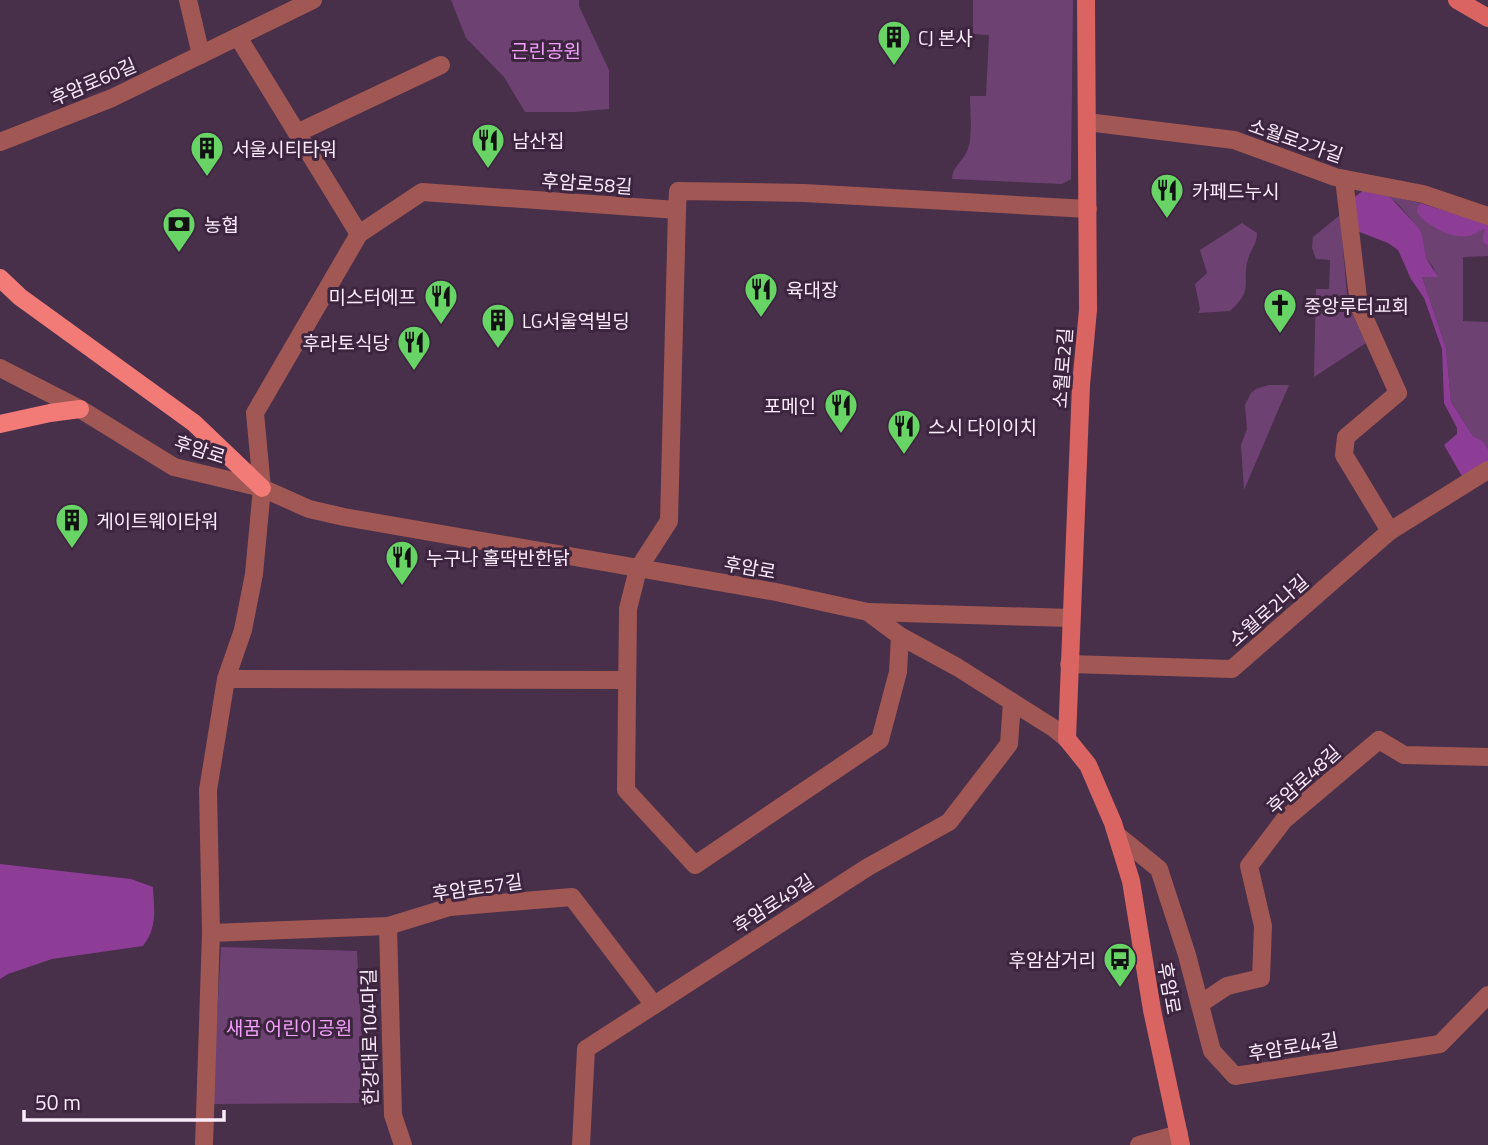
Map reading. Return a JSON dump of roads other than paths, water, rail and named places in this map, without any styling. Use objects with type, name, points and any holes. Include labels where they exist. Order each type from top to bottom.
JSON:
[{"type":"main road","name":"소월로2길","points":[[1067,739],[1081,384],[1088,310],[1086,0]]},
{"type":"main road","points":[[1457,0],[1488,18]]},
{"type":"main road","points":[[0,278],[20,296],[194,423],[262,488]]},
{"type":"main road","points":[[0,424],[50,413],[80,410]]},
{"type":"main road","name":"후암로","points":[[1067,739],[1088,765],[1113,823],[1131,881],[1152,1010],[1180,1139]]},
{"type":"street","points":[[188,0],[201,55]]},
{"type":"street","name":"후암로60길","points":[[0,142],[112,98],[313,0]]},
{"type":"street","points":[[238,37],[359,234]]},
{"type":"street","points":[[297,133],[441,65]]},
{"type":"street","name":"소월로2가길","points":[[1087,122],[1234,141],[1344,179],[1423,194],[1488,216]]},
{"type":"street","points":[[1344,179],[1359,306],[1398,393],[1346,437],[1344,455],[1390,531]]},
{"type":"street","points":[[900,636],[898,672],[880,740],[695,865],[626,790],[628,609],[638,569],[669,522],[678,191],[804,193],[1088,209]]},
{"type":"street","name":"후암로58길","points":[[262,488],[255,413],[359,234],[422,192],[677,210]]},
{"type":"street","name":"후암로","points":[[0,368],[80,410],[174,467],[262,488],[309,509],[776,592],[867,612],[900,636],[957,667],[1067,739]]},
{"type":"street","name":"소월로2나길","points":[[1069,664],[1232,669],[1390,531],[1488,470]]},
{"type":"street","points":[[204,1145],[211,933],[208,790],[226,679],[243,629],[254,574],[262,488]]},
{"type":"street","points":[[867,612],[1071,618]]},
{"type":"street","points":[[226,679],[627,680]]},
{"type":"street","name":"후암로49길","points":[[581,1145],[586,1049],[868,867],[949,822],[1009,744],[1012,702]]},
{"type":"street","name":"후암로48길","points":[[1200,1004],[1227,986],[1261,978],[1263,926],[1250,866],[1284,820],[1379,740],[1404,755],[1488,757]]},
{"type":"street","name":"후암로44길","points":[[1117,835],[1159,869],[1187,955],[1212,1051],[1235,1076],[1440,1044],[1488,995]]},
{"type":"street","name":"후암로57길","points":[[211,933],[388,926],[450,907],[572,897],[654,1005]]},
{"type":"street","name":"한강대로104마길","points":[[388,926],[393,1115],[404,1145]]},
{"type":"street","points":[[1139,1145],[1180,1139]]},
{"type":"place","name":"CJ 본사","points":[[894,67]]},
{"type":"place","name":"남산집","points":[[488,170]]},
{"type":"place","name":"서울시티타워","points":[[207,178]]},
{"type":"place","name":"카페드누시","points":[[1167,220]]},
{"type":"place","name":"농협","points":[[179,254]]},
{"type":"place","name":"육대장","points":[[761,319]]},
{"type":"place","name":"미스터에프","points":[[441,326]]},
{"type":"place","name":"중앙루터교회","points":[[1280,335]]},
{"type":"place","name":"LG서울역빌딩","points":[[498,350]]},
{"type":"place","name":"후라토식당","points":[[414,372]]},
{"type":"place","name":"포메인","points":[[841,435]]},
{"type":"place","name":"스시 다이이치","points":[[904,456]]},
{"type":"place","name":"게이트웨이타워","points":[[72,550]]},
{"type":"place","name":"누구나 홀딱반한닭","points":[[402,587]]},
{"type":"place","name":"후암삼거리","points":[[1120,989]]},
{"type":"park label","name":"근린공원","points":[[546,50]]},
{"type":"park label","name":"새꿈 어린이공원","points":[[289,1027]]}]
